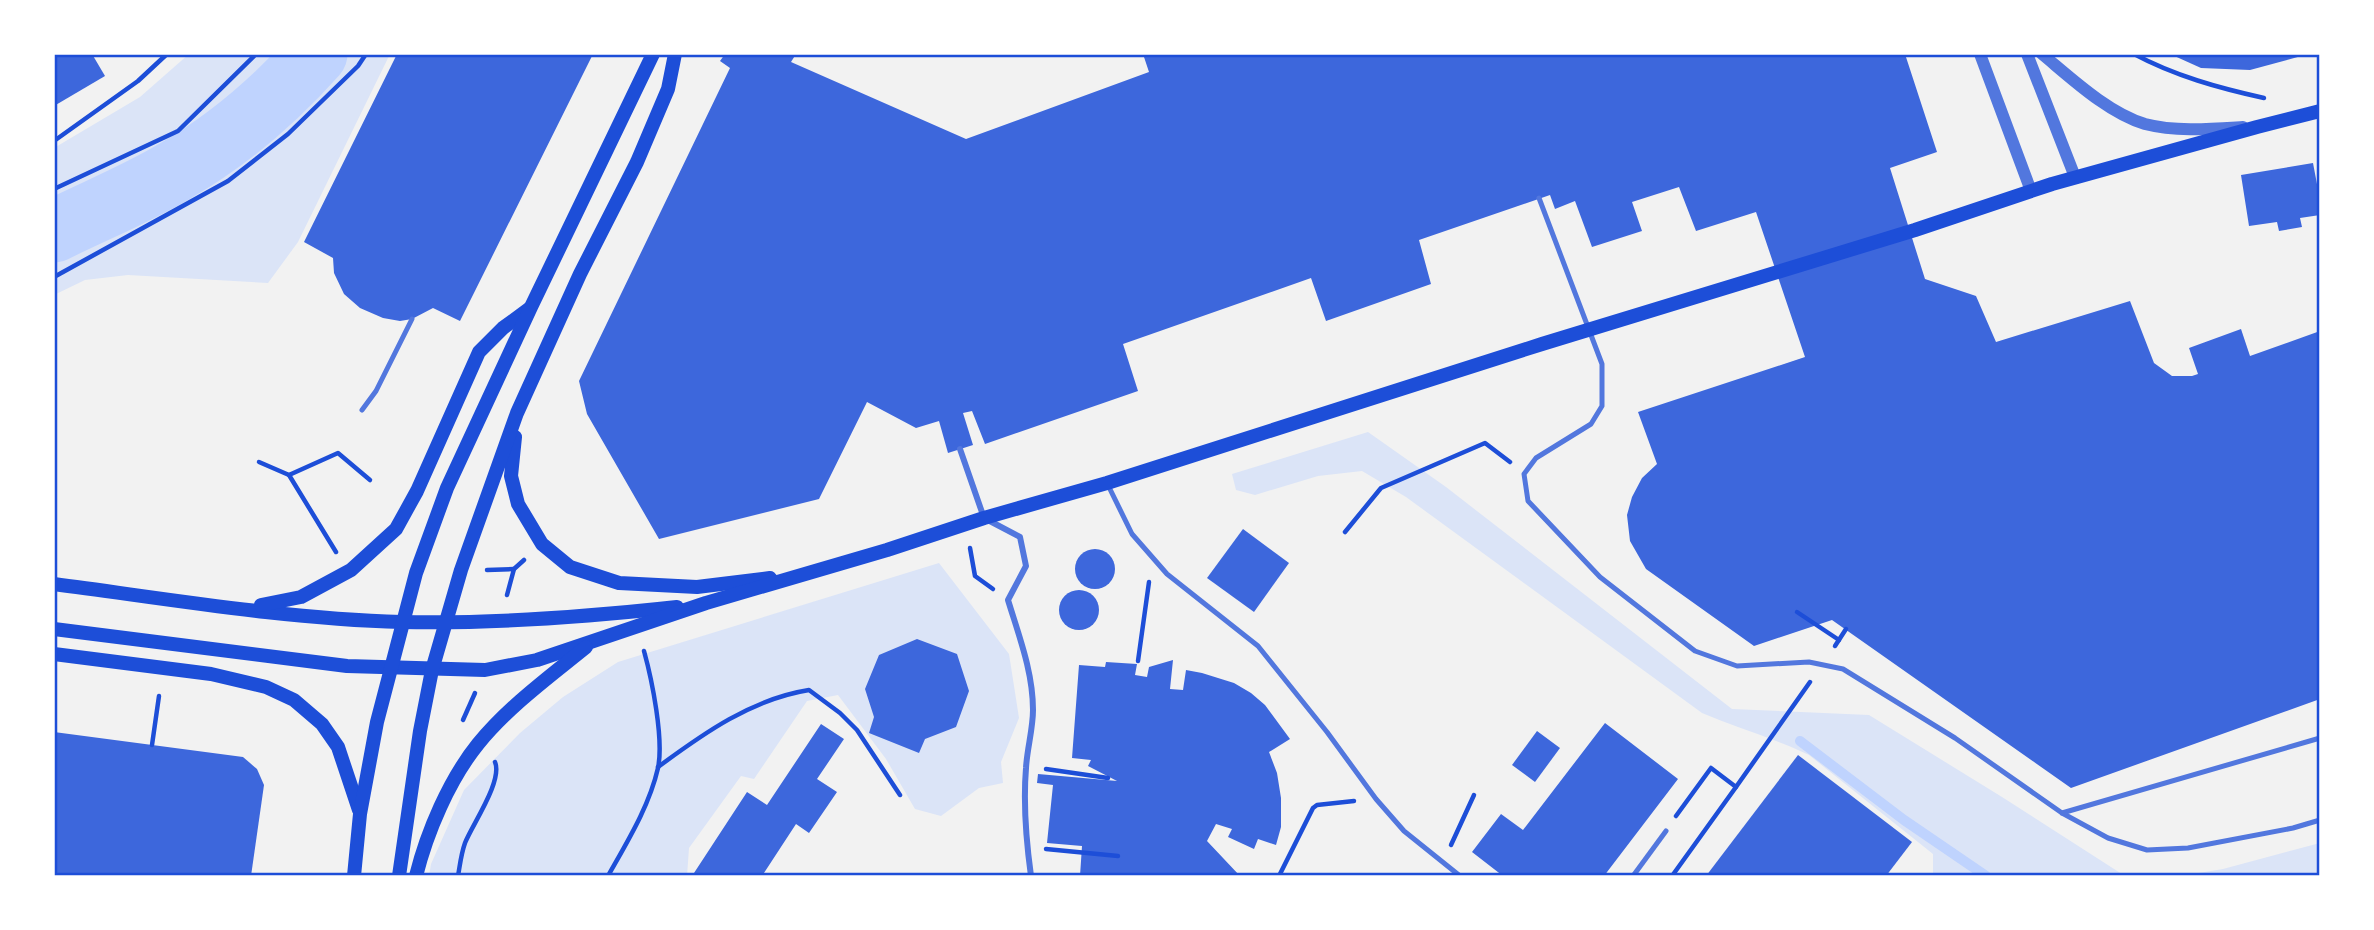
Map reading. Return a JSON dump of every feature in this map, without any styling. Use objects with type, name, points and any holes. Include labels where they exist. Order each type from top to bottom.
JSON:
[{"type":"main road","points":[[354,876],[360,814],[377,722],[416,573],[447,488],[653,54]]},
{"type":"main road","points":[[399,876],[419,731],[432,670],[461,570],[517,413],[580,274],[637,162],[668,89],[675,54]]},
{"type":"main road","points":[[54,629],[335,665],[485,670],[537,660],[706,603],[1107,483],[1542,344],[1915,230],[2052,184],[2320,111]]},
{"type":"main road","points":[[246,608],[301,597],[341,576],[396,529],[418,491],[479,352],[503,328],[531,307]]},
{"type":"main road","points":[[517,413],[511,476],[517,504],[542,544],[570,567],[619,583],[697,587],[813,572]]},
{"type":"main road","points":[[54,584],[246,608],[402,622],[499,622],[706,603]]},
{"type":"main road","points":[[416,876],[449,786],[478,744],[541,684],[593,641]]},
{"type":"main road","points":[[54,654],[211,674],[266,687],[294,700],[322,723],[338,747],[360,814]]},
{"type":"street","points":[[1980,54],[2031,191]]},
{"type":"street","points":[[2026,54],[2075,177]]},
{"type":"street","points":[[2042,54],[2099,101],[2144,124],[2193,130],[2257,127]]},
{"type":"street","points":[[960,449],[984,518],[1020,537],[1026,566],[1008,600],[1030,672],[1033,711],[1024,804],[1031,876]]},
{"type":"lane","points":[[1539,198],[1602,364],[1602,406],[1591,424],[1536,458],[1524,474],[1528,501],[1600,577],[1695,651],[1737,666],[1809,662],[1843,669],[1955,738],[2062,813],[2108,838],[2147,850],[2188,848],[2293,828],[2320,820]]},
{"type":"lane","points":[[362,410],[376,391],[412,318]]},
{"type":"lane","points":[[1107,483],[1132,534],[1167,574],[1258,646],[1327,732],[1376,799],[1404,831],[1460,876]]},
{"type":"lane","points":[[2062,813],[2320,738]]},
{"type":"lane","points":[[1633,876],[1666,831]]},
{"type":"path","points":[[54,141],[138,81],[167,54]]},
{"type":"path","points":[[54,190],[178,131],[256,54]]},
{"type":"path","points":[[54,276],[228,181],[288,134],[358,66],[366,54]]},
{"type":"path","points":[[2134,54],[2160,68],[2218,88],[2269,99]]},
{"type":"path","points":[[1345,532],[1381,488],[1486,443],[1524,474]]},
{"type":"path","points":[[289,475],[338,453],[370,480]]},
{"type":"path","points":[[259,462],[289,475],[341,558]]},
{"type":"path","points":[[984,518],[970,549],[975,576],[1008,600]]},
{"type":"path","points":[[1138,661],[1152,557]]},
{"type":"path","points":[[481,570],[514,569],[506,598]]},
{"type":"path","points":[[1797,612],[1839,640]]},
{"type":"path","points":[[608,876],[642,814],[658,767],[658,727],[649,667],[638,626]]},
{"type":"path","points":[[1831,651],[1846,629]]},
{"type":"path","points":[[1672,876],[1816,673]]},
{"type":"path","points":[[460,727],[478,684]]},
{"type":"path","points":[[658,767],[734,716],[769,700],[809,690],[840,713],[857,730],[900,794]]},
{"type":"path","points":[[152,745],[159,696]]},
{"type":"path","points":[[458,876],[464,845],[493,785],[498,768],[494,758],[478,744]]},
{"type":"path","points":[[1026,766],[1108,778]]},
{"type":"path","points":[[1666,831],[1711,768],[1736,786]]},
{"type":"path","points":[[1443,863],[1474,796]]},
{"type":"path","points":[[1279,876],[1313,808],[1317,805],[1376,799]]},
{"type":"path","points":[[1027,847],[1118,856]]},
{"type":"shaded area","points":[[189,54],[390,54],[298,242],[268,283],[128,275],[85,280],[54,295],[54,148],[140,97]]},
{"type":"shaded area","points":[[1368,432],[1446,487],[1732,709],[1869,715],[2125,876],[1933,876],[1933,854],[1809,755],[1702,713],[1406,497],[1362,471],[1318,476],[1255,495],[1236,490],[1232,474]]},
{"type":"shaded area","points":[[939,563],[1009,654],[1019,718],[1001,762],[1003,783],[979,788],[941,816],[915,809],[886,759],[838,695],[807,701],[754,779],[741,776],[689,848],[687,876],[429,876],[431,864],[464,790],[520,733],[563,697],[618,662]]},
{"type":"shaded area","points":[[2320,843],[2320,876],[2180,876],[2223,869]]},
{"type":"building","points":[[54,54],[92,54],[105,76],[54,106]]},
{"type":"building","points":[[397,54],[593,54],[460,321],[433,308],[412,319],[400,321],[383,318],[360,308],[344,294],[334,273],[333,258],[304,242]]},
{"type":"building","points":[[725,54],[796,54],[791,62],[966,139],[1149,72],[1143,54],[1905,54],[1937,152],[1890,168],[1925,279],[1976,296],[1996,342],[2130,301],[2154,363],[2172,376],[2192,376],[2198,374],[2189,348],[2241,329],[2250,356],[2320,331],[2320,699],[2071,788],[1832,620],[1754,646],[1646,569],[1630,541],[1627,515],[1632,497],[1642,478],[1657,464],[1638,412],[1805,357],[1756,212],[1696,231],[1679,187],[1632,202],[1642,231],[1592,247],[1575,201],[1555,209],[1550,195],[1419,240],[1431,284],[1326,321],[1311,278],[1123,344],[1138,391],[985,444],[972,411],[963,413],[973,445],[948,453],[939,421],[916,428],[867,402],[819,499],[659,539],[587,414],[579,381],[730,68],[720,61]]},
{"type":"building","points":[[2170,54],[2305,55],[2250,70],[2201,68]]},
{"type":"building","points":[[2313,163],[2320,215],[2300,218],[2302,227],[2279,231],[2277,222],[2249,226],[2241,175]]},
{"type":"building","points":[[1243,529],[1289,563],[1254,612],[1207,578]]},
{"type":"building","points":[[1095,549],[1109,555],[1115,569],[1109,583],[1095,589],[1081,583],[1075,569],[1081,555]]},
{"type":"building","points":[[1079,590],[1093,596],[1099,610],[1093,624],[1079,630],[1065,624],[1059,610],[1065,596]]},
{"type":"building","points":[[917,639],[957,654],[969,691],[956,727],[925,739],[919,753],[869,733],[874,717],[865,689],[879,655]]},
{"type":"building","points":[[1173,660],[1170,689],[1183,690],[1186,670],[1234,683],[1265,705],[1290,739],[1269,752],[1277,773],[1281,798],[1281,827],[1276,845],[1258,839],[1254,849],[1228,837],[1232,829],[1216,824],[1207,841],[1240,876],[1080,876],[1082,846],[1047,843],[1053,785],[1037,783],[1038,774],[1117,781],[1088,766],[1091,760],[1072,758],[1079,665],[1105,667],[1106,662],[1137,664],[1135,675],[1147,677],[1149,667]]},
{"type":"building","points":[[1605,723],[1678,779],[1604,876],[1503,876],[1472,852],[1501,814],[1523,830]]},
{"type":"building","points":[[821,724],[844,739],[817,779],[837,792],[809,833],[796,824],[762,876],[699,876],[694,873],[747,792],[767,805]]},
{"type":"building","points":[[1537,731],[1560,748],[1535,782],[1512,765]]},
{"type":"building","points":[[54,732],[243,757],[257,769],[264,785],[251,876],[54,876]]},
{"type":"building","points":[[1798,755],[1912,842],[1886,876],[1706,876]]},
{"type":"waterway","points":[[54,231],[146,187],[195,159],[268,103],[316,54]]},
{"type":"waterway","points":[[1800,741],[1904,820],[1986,876]]}]
